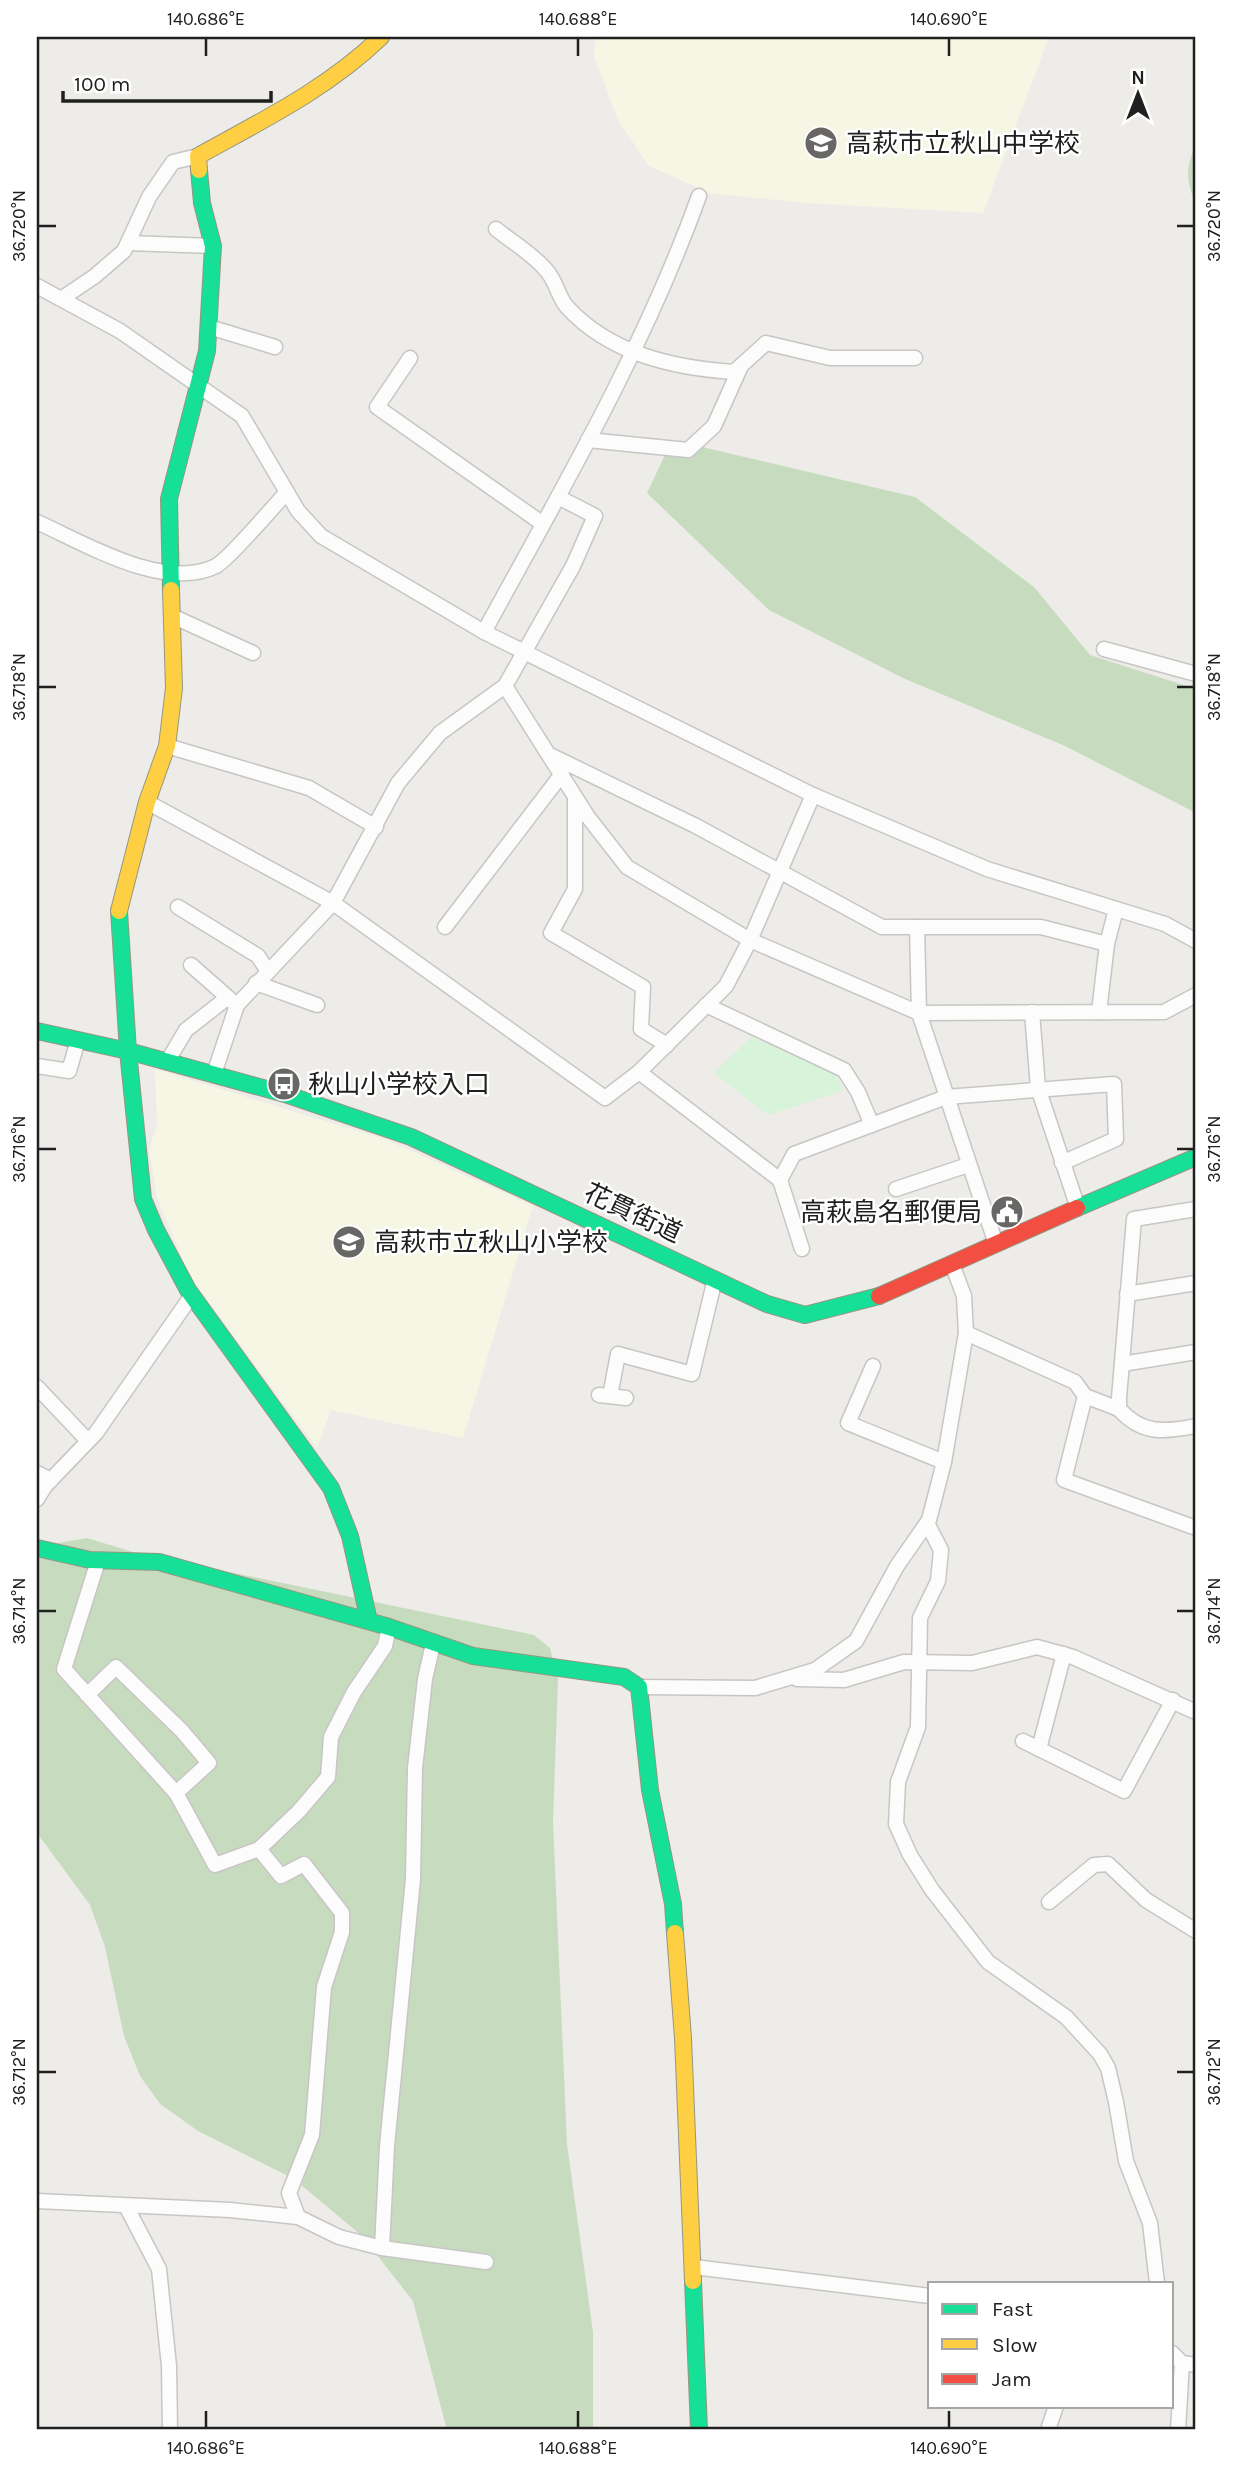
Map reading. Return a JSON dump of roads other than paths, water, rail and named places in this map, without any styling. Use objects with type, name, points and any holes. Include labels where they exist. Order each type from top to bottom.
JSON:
[{"type":"main road","points":[[369,1621],[352,1546],[331,1488],[192,1295],[143,1199],[128,1051],[119,909],[147,802],[167,746],[174,688],[169,499],[199,388],[208,327],[213,246],[202,203],[198,156],[321,88],[350,67],[381,37]]},
{"type":"main road","name":"花貫街道","points":[[37,1031],[128,1051],[285,1094],[411,1138],[786,1311],[805,1315],[863,1302],[1196,1157]]},
{"type":"main road","points":[[37,1548],[98,1561],[159,1562],[369,1621],[433,1644],[487,1659],[624,1677],[639,1687],[650,1790],[673,1904],[694,2267],[699,2430]]},
{"type":"street","points":[[61,299],[95,276],[124,251],[149,197],[173,162],[198,156]]},
{"type":"street","points":[[484,632],[633,353],[672,270],[699,196]]},
{"type":"street","points":[[496,229],[547,270],[565,306],[591,330],[633,353],[692,369],[734,372],[766,343],[830,358],[915,358]]},
{"type":"street","points":[[128,243],[213,246]]},
{"type":"street","points":[[37,286],[120,331],[242,416],[298,511],[321,536],[484,632],[813,795],[987,869],[1165,924],[1196,941]]},
{"type":"street","points":[[208,327],[275,347]]},
{"type":"street","points":[[410,358],[377,407],[543,524]]},
{"type":"street","points":[[588,440],[688,450],[714,426],[742,365]]},
{"type":"street","points":[[37,522],[127,563],[172,573],[198,572],[218,565],[287,492]]},
{"type":"street","points":[[167,1062],[186,1030],[232,1002],[256,983],[333,903],[398,783],[440,733],[505,686],[573,566],[595,516],[558,497]]},
{"type":"street","points":[[172,616],[253,653]]},
{"type":"street","points":[[1104,649],[1196,674]]},
{"type":"street","points":[[505,686],[575,795],[627,867],[750,940],[919,1013],[1164,1012],[1196,995]]},
{"type":"street","points":[[167,746],[309,788],[376,827]]},
{"type":"street","points":[[551,756],[696,826],[882,927],[1041,927],[1107,944]]},
{"type":"street","points":[[444,927],[562,774]]},
{"type":"street","points":[[575,795],[575,889],[551,933],[643,988],[641,1030],[667,1045]]},
{"type":"street","points":[[147,802],[333,903],[605,1098],[639,1072],[726,986],[750,940],[813,795]]},
{"type":"street","points":[[178,907],[258,956],[267,970]]},
{"type":"street","points":[[1099,1012],[1107,944],[1116,909]]},
{"type":"street","points":[[917,927],[919,1013],[996,1244]]},
{"type":"street","points":[[191,965],[232,1002]]},
{"type":"street","points":[[256,983],[317,1005]]},
{"type":"street","points":[[214,1074],[232,1002]]},
{"type":"street","points":[[706,1005],[844,1070],[858,1092],[872,1125]]},
{"type":"street","points":[[1032,1012],[1038,1088],[1078,1208]]},
{"type":"street","points":[[37,1066],[69,1072],[78,1040]]},
{"type":"street","points":[[639,1072],[780,1180],[802,1249]]},
{"type":"street","points":[[780,1180],[794,1154],[946,1097],[1114,1084],[1116,1139],[1062,1163]]},
{"type":"street","points":[[896,1189],[968,1165]]},
{"type":"street","points":[[1119,1409],[1134,1219],[1196,1209]]},
{"type":"street","points":[[639,1687],[729,1690],[755,1688],[792,1678],[830,1662],[856,1641],[897,1566],[927,1523],[944,1462],[966,1333],[964,1296],[952,1264]]},
{"type":"street","points":[[626,1398],[604,1396],[618,1354],[692,1374],[715,1279]]},
{"type":"street","points":[[1128,1294],[1196,1283]]},
{"type":"street","points":[[37,1499],[88,1441],[192,1295]]},
{"type":"street","points":[[966,1333],[1075,1382],[1085,1396],[1119,1409],[1150,1431],[1165,1432],[1196,1426]]},
{"type":"street","points":[[1122,1364],[1196,1352]]},
{"type":"street","points":[[873,1366],[848,1423],[944,1462]]},
{"type":"street","points":[[37,1387],[88,1441]]},
{"type":"street","points":[[1085,1396],[1064,1480],[1196,1528]]},
{"type":"street","points":[[37,1473],[51,1480]]},
{"type":"street","points":[[927,1523],[941,1550],[938,1581],[919,1618],[918,1727],[898,1782],[896,1824],[910,1855],[932,1890],[988,1962],[1066,2017],[1100,2054],[1116,2102],[1126,2161],[1150,2223],[1157,2282]]},
{"type":"street","points":[[98,1561],[64,1669],[176,1793],[215,1865],[259,1849],[299,1811],[328,1777],[331,1737],[354,1692],[385,1646],[388,1627]]},
{"type":"street","points":[[382,2248],[386,2218],[387,2146],[398,2054],[412,1879],[415,1768],[425,1679],[433,1644]]},
{"type":"street","points":[[792,1678],[834,1681],[918,1661],[972,1663],[1037,1647],[1064,1654],[1192,1710],[1196,1694]]},
{"type":"street","points":[[1039,1749],[1064,1654]]},
{"type":"street","points":[[87,1695],[116,1667],[182,1731],[209,1763],[176,1793]]},
{"type":"street","points":[[1023,1741],[1124,1791],[1173,1700]]},
{"type":"street","points":[[259,1849],[281,1876],[304,1864],[342,1913],[342,1931],[324,1987],[312,2135],[289,2193],[298,2217]]},
{"type":"street","points":[[1049,1902],[1094,1865],[1108,1864],[1146,1900],[1196,1931]]},
{"type":"street","points":[[37,2201],[230,2210],[298,2217],[339,2237],[382,2248],[486,2262]]},
{"type":"street","points":[[126,2206],[159,2269],[169,2366],[170,2430]]},
{"type":"street","points":[[694,2267],[928,2296]]},
{"type":"street","points":[[1178,2430],[1183,2360]]},
{"type":"street","points":[[1048,2430],[1055,2408]]},
{"type":"place","name":"高萩市立秋山中学校","points":[[821,143]]},
{"type":"place","name":"秋山小学校入口","points":[[284,1084]]},
{"type":"place","name":"高萩島名郵便局","points":[[1007,1212]]},
{"type":"place","name":"高萩市立秋山小学校","points":[[349,1242]]}]
